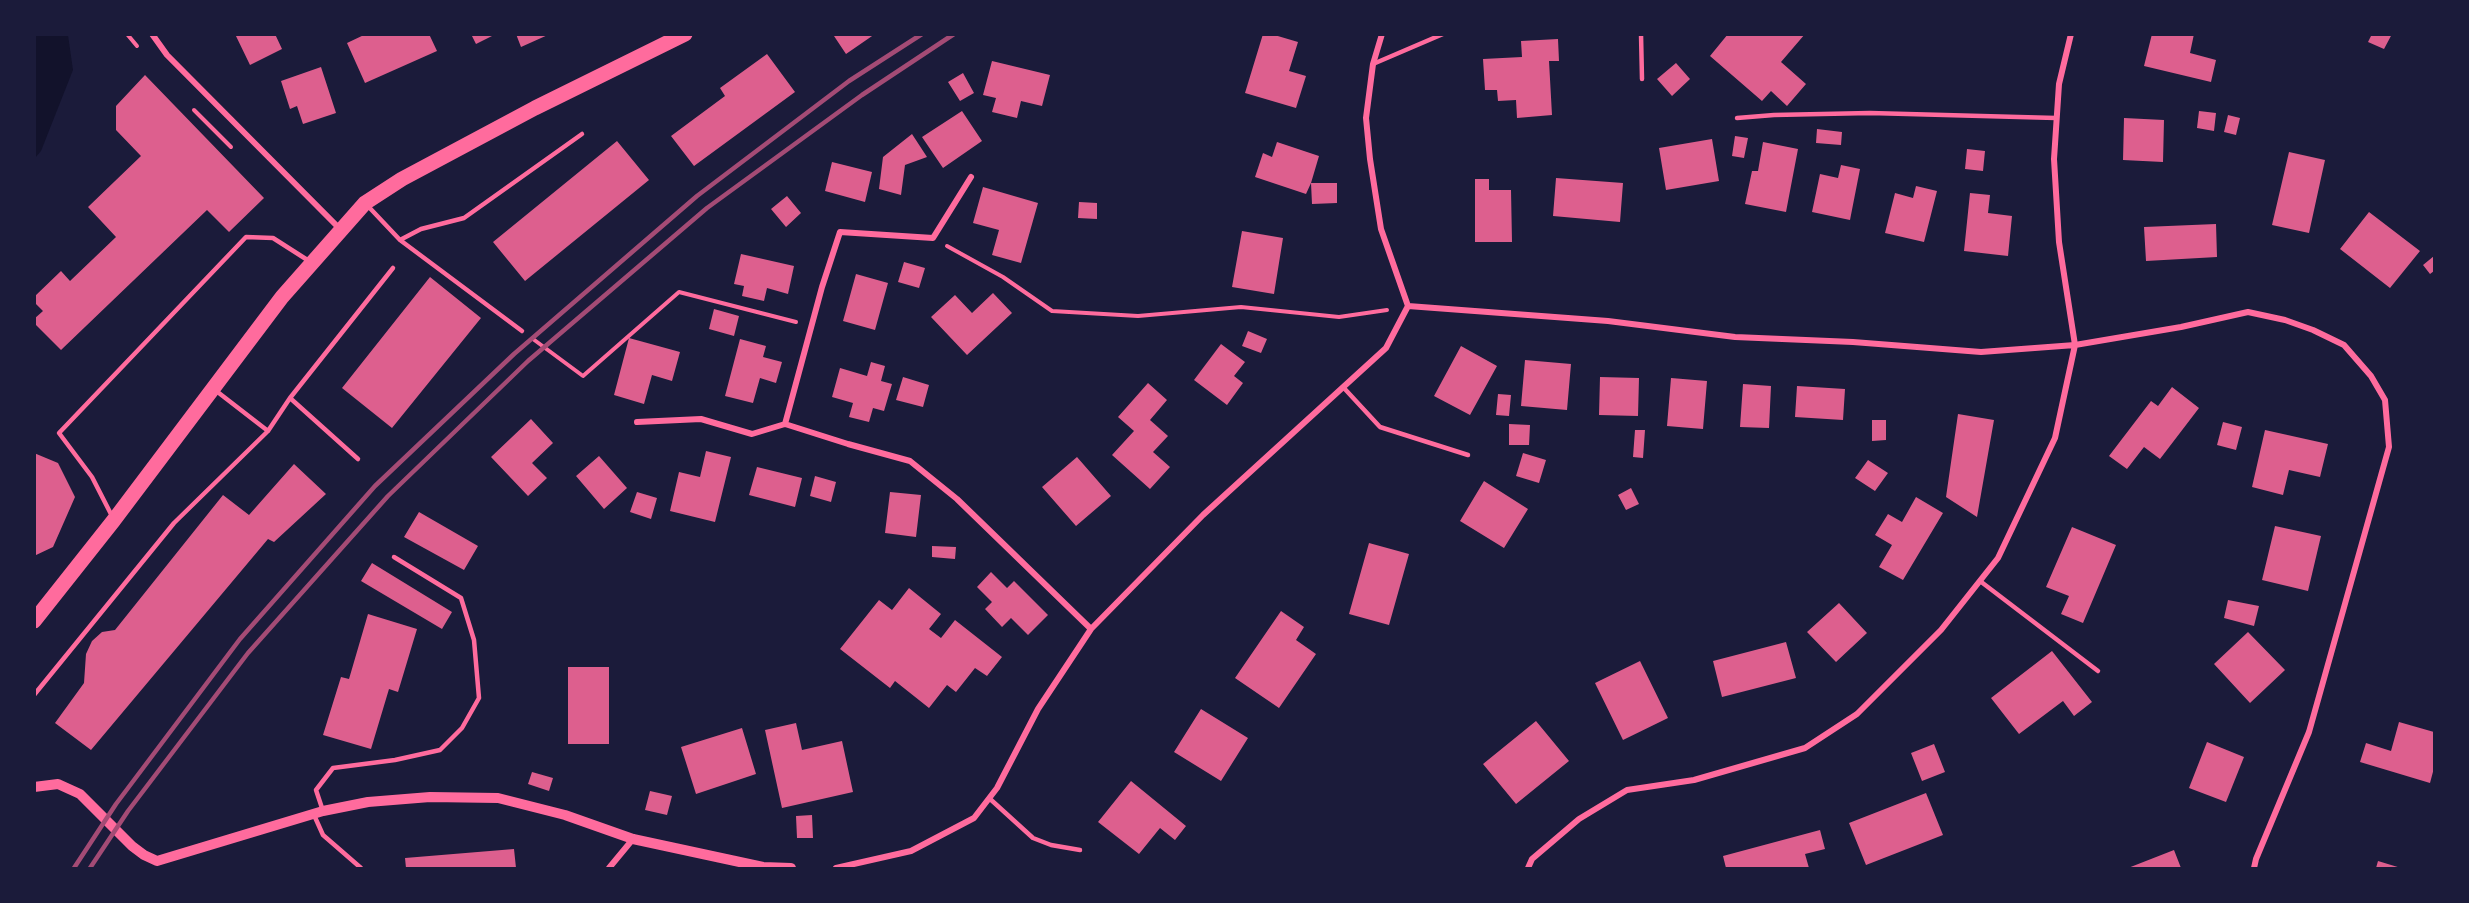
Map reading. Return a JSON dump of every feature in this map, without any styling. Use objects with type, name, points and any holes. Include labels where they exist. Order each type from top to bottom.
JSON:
[{"type":"main road","points":[[34,621],[114,520],[282,297],[365,202],[402,179],[535,108],[686,34]]},
{"type":"street","points":[[152,34],[167,55],[340,229]]},
{"type":"street","points":[[836,868],[911,851],[974,818],[997,788],[1038,709],[1090,629],[1203,515],[1386,348],[1408,306],[1381,229],[1366,118],[1373,64],[1382,34]]},
{"type":"street","points":[[1528,868],[1532,859],[1579,819],[1627,790],[1694,780],[1805,748],[1857,714],[1941,630],[1998,558],[2055,438],[2075,345],[2059,242],[2054,159],[2059,84],[2071,34]]},
{"type":"street","points":[[785,424],[840,232],[933,238],[971,177]]},
{"type":"street","points":[[1408,306],[1608,321],[1735,337],[1853,342],[1981,352],[2075,345],[2181,327],[2248,312],[2303,326],[2344,345],[2371,376],[2385,400],[2389,447],[2309,732],[2254,868]]},
{"type":"street","points":[[637,422],[701,419],[752,434],[785,424],[910,461],[957,499],[1090,629]]},
{"type":"street","points":[[34,786],[58,784],[80,794],[132,846],[156,865],[318,813],[368,802],[430,797],[498,798],[565,815],[633,839],[763,868],[791,868]]},
{"type":"street","points":[[609,868],[633,839]]},
{"type":"lane","points":[[1373,64],[1443,34]]},
{"type":"lane","points":[[1641,34],[1642,79]]},
{"type":"lane","points":[[1737,118],[1870,113],[2056,118]]},
{"type":"lane","points":[[400,240],[422,229],[464,218],[582,134]]},
{"type":"lane","points":[[365,202],[400,240],[522,331]]},
{"type":"lane","points":[[114,520],[92,477],[59,433],[246,237],[273,238],[311,263]]},
{"type":"lane","points":[[34,695],[174,523],[268,431],[290,398],[393,268]]},
{"type":"lane","points":[[1343,387],[1380,427],[1468,455]]},
{"type":"lane","points":[[213,389],[268,431]]},
{"type":"lane","points":[[290,398],[358,459]]},
{"type":"lane","points":[[361,868],[323,836],[316,790],[333,768],[395,760],[440,750],[462,728],[478,698],[474,640],[461,598],[394,557]]},
{"type":"lane","points":[[1980,581],[2098,671]]},
{"type":"lane","points":[[989,798],[1033,838],[1051,845],[1080,850]]},
{"type":"path","points":[[933,238],[1003,277],[1052,311],[1138,316],[1241,307],[1339,317],[1408,306]]},
{"type":"path","points":[[522,331],[583,376],[679,292],[812,326]]},
{"type":"shaded area","points":[[35,34],[68,35],[73,70],[41,151],[35,158]]},
{"type":"building","points":[[235,34],[275,34],[282,49],[250,65]]},
{"type":"building","points":[[366,34],[429,34],[437,51],[365,83],[347,43]]},
{"type":"building","points":[[471,34],[496,34],[476,44]]},
{"type":"building","points":[[516,34],[550,34],[521,47]]},
{"type":"building","points":[[836,34],[875,34],[846,54],[834,36]]},
{"type":"building","points":[[1263,34],[1298,42],[1289,71],[1306,76],[1296,108],[1245,93]]},
{"type":"building","points":[[1728,34],[1805,34],[1781,62],[1806,84],[1787,106],[1771,91],[1762,101],[1710,56]]},
{"type":"building","points":[[2152,34],[2194,34],[2190,53],[2216,60],[2211,82],[2144,66]]},
{"type":"building","points":[[2372,34],[2392,34],[2384,49],[2368,42]]},
{"type":"building","points":[[1558,39],[1559,61],[1549,61],[1552,115],[1517,118],[1516,100],[1498,101],[1497,90],[1485,90],[1483,59],[1522,57],[1521,41]]},
{"type":"building","points":[[767,54],[795,92],[694,166],[671,136],[725,96],[720,88]]},
{"type":"building","points":[[992,61],[1050,75],[1042,106],[1021,101],[1017,118],[992,112],[996,98],[983,95]]},
{"type":"building","points":[[1676,63],[1690,79],[1672,96],[1657,79]]},
{"type":"building","points":[[321,67],[336,113],[303,124],[297,106],[290,109],[281,81]]},
{"type":"building","points":[[963,73],[974,93],[960,101],[948,82]]},
{"type":"building","points":[[145,75],[264,198],[229,232],[207,210],[61,350],[34,323],[34,319],[43,311],[34,302],[34,297],[61,271],[70,281],[116,237],[88,207],[141,156],[116,130],[116,106]]},
{"type":"building","points":[[962,111],[982,141],[943,168],[922,137]]},
{"type":"building","points":[[2199,111],[2216,113],[2214,131],[2197,128]]},
{"type":"building","points":[[2228,115],[2240,118],[2236,135],[2224,132]]},
{"type":"building","points":[[2124,118],[2164,120],[2163,162],[2123,160]]},
{"type":"building","points":[[1817,129],[1842,132],[1841,145],[1816,143]]},
{"type":"building","points":[[912,134],[927,157],[905,165],[901,195],[879,189],[883,157]]},
{"type":"building","points":[[1735,136],[1748,138],[1744,158],[1732,156]]},
{"type":"building","points":[[1712,139],[1719,181],[1666,190],[1659,148]]},
{"type":"building","points":[[617,141],[649,180],[525,281],[493,242]]},
{"type":"building","points":[[1277,142],[1319,156],[1306,194],[1255,177],[1263,153],[1272,157]]},
{"type":"building","points":[[1763,142],[1798,149],[1786,212],[1745,204],[1752,171],[1758,171]]},
{"type":"building","points":[[1967,149],[1985,151],[1983,171],[1965,169]]},
{"type":"building","points":[[2289,152],[2325,160],[2309,233],[2272,225]]},
{"type":"building","points":[[832,162],[872,172],[865,202],[825,191]]},
{"type":"building","points":[[1841,165],[1860,169],[1850,220],[1812,212],[1820,174],[1838,178]]},
{"type":"building","points":[[1556,178],[1623,183],[1620,222],[1553,216]]},
{"type":"building","points":[[1475,179],[1489,179],[1489,190],[1511,190],[1512,242],[1475,242]]},
{"type":"building","points":[[1311,183],[1337,183],[1337,203],[1312,204]]},
{"type":"building","points":[[1916,186],[1937,191],[1924,242],[1885,233],[1895,193],[1913,198]]},
{"type":"building","points":[[983,187],[1038,203],[1021,263],[992,255],[999,230],[973,223]]},
{"type":"building","points":[[1970,193],[1990,195],[1988,213],[2012,216],[2008,256],[1964,251]]},
{"type":"building","points":[[787,196],[801,213],[786,227],[771,209]]},
{"type":"building","points":[[1079,202],[1097,203],[1097,219],[1078,218]]},
{"type":"building","points":[[2369,212],[2420,251],[2390,288],[2340,249]]},
{"type":"building","points":[[2216,224],[2217,257],[2146,261],[2144,227]]},
{"type":"building","points":[[1242,231],[1283,238],[1274,294],[1232,287]]},
{"type":"building","points":[[741,254],[794,266],[788,294],[767,288],[764,301],[742,296],[744,286],[734,284]]},
{"type":"building","points":[[2434,256],[2434,271],[2430,274],[2423,265]]},
{"type":"building","points":[[904,262],[925,268],[919,288],[898,282]]},
{"type":"building","points":[[856,274],[888,283],[875,330],[843,321]]},
{"type":"building","points":[[430,277],[481,318],[392,428],[342,388]]},
{"type":"building","points":[[993,293],[1012,313],[967,355],[931,317],[955,295],[972,313]]},
{"type":"building","points":[[714,309],[739,316],[734,336],[709,329]]},
{"type":"building","points":[[1248,331],[1267,339],[1261,353],[1242,346]]},
{"type":"building","points":[[629,338],[680,352],[672,381],[652,375],[644,404],[614,395]]},
{"type":"building","points":[[740,339],[766,346],[763,357],[782,362],[776,383],[760,378],[753,403],[725,396]]},
{"type":"building","points":[[1221,344],[1245,362],[1234,376],[1243,383],[1227,405],[1194,380]]},
{"type":"building","points":[[1461,346],[1497,366],[1470,415],[1434,396]]},
{"type":"building","points":[[1525,360],[1571,364],[1567,410],[1521,406]]},
{"type":"building","points":[[871,362],[885,366],[881,381],[892,384],[884,411],[873,408],[869,422],[849,417],[853,403],[832,397],[840,368],[867,376]]},
{"type":"building","points":[[903,377],[929,385],[923,407],[896,400]]},
{"type":"building","points":[[1600,377],[1639,378],[1638,416],[1599,415]]},
{"type":"building","points":[[1671,378],[1707,381],[1703,429],[1667,426]]},
{"type":"building","points":[[1148,383],[1167,400],[1150,420],[1168,436],[1153,452],[1170,467],[1150,489],[1112,455],[1134,431],[1118,417]]},
{"type":"building","points":[[1743,384],[1771,386],[1769,428],[1740,427]]},
{"type":"building","points":[[1797,386],[1845,389],[1843,420],[1795,417]]},
{"type":"building","points":[[2172,387],[2199,408],[2160,459],[2144,447],[2127,469],[2109,456],[2151,401],[2158,406]]},
{"type":"building","points":[[1498,394],[1511,395],[1509,416],[1496,415]]},
{"type":"building","points":[[1958,414],[1994,420],[1977,517],[1946,497]]},
{"type":"building","points":[[531,419],[553,443],[532,463],[547,478],[528,496],[491,457]]},
{"type":"building","points":[[1872,420],[1886,420],[1886,440],[1872,441]]},
{"type":"building","points":[[2223,422],[2242,427],[2236,450],[2217,445]]},
{"type":"building","points":[[1509,424],[1530,425],[1529,445],[1509,445]]},
{"type":"building","points":[[1635,430],[1645,430],[1643,458],[1633,457]]},
{"type":"building","points":[[2265,430],[2328,444],[2320,477],[2289,470],[2283,495],[2252,487]]},
{"type":"building","points":[[706,451],[731,457],[715,522],[670,511],[679,472],[700,477]]},
{"type":"building","points":[[34,453],[58,463],[75,497],[53,547],[34,556]]},
{"type":"building","points":[[1523,453],[1546,460],[1539,483],[1516,476]]},
{"type":"building","points":[[599,456],[627,488],[604,509],[576,476]]},
{"type":"building","points":[[1077,457],[1111,496],[1076,526],[1042,487]]},
{"type":"building","points":[[1868,460],[1888,473],[1875,491],[1855,478]]},
{"type":"building","points":[[294,464],[326,494],[274,542],[268,539],[91,750],[55,723],[84,683],[86,654],[92,641],[102,632],[115,630],[223,495],[249,515]]},
{"type":"building","points":[[757,467],[802,478],[795,507],[749,495]]},
{"type":"building","points":[[815,476],[836,482],[831,502],[810,496]]},
{"type":"building","points":[[1484,481],[1528,509],[1504,548],[1460,521]]},
{"type":"building","points":[[1631,488],[1639,504],[1626,510],[1618,495]]},
{"type":"building","points":[[637,492],[657,498],[651,519],[630,512]]},
{"type":"building","points":[[890,492],[921,495],[916,537],[885,533]]},
{"type":"building","points":[[1916,497],[1943,513],[1903,580],[1879,567],[1892,545],[1875,535],[1888,514],[1902,522]]},
{"type":"building","points":[[419,512],[478,546],[464,570],[404,537]]},
{"type":"building","points":[[2275,526],[2321,536],[2308,591],[2262,580]]},
{"type":"building","points":[[2072,527],[2116,545],[2083,623],[2061,614],[2069,596],[2046,587]]},
{"type":"building","points":[[1369,543],[1409,554],[1389,625],[1349,614]]},
{"type":"building","points":[[932,546],[956,547],[955,559],[932,557]]},
{"type":"building","points":[[372,563],[452,612],[442,629],[361,581]]},
{"type":"building","points":[[991,572],[1007,588],[1014,581],[1048,615],[1028,635],[1011,618],[1002,627],[985,609],[992,602],[977,587]]},
{"type":"building","points":[[909,588],[941,614],[929,629],[941,638],[955,620],[1002,657],[987,676],[975,668],[956,692],[947,685],[929,708],[895,681],[890,688],[840,649],[879,600],[892,610]]},
{"type":"building","points":[[2228,600],[2259,606],[2254,626],[2224,618]]},
{"type":"building","points":[[1839,603],[1867,633],[1836,662],[1807,632]]},
{"type":"building","points":[[1281,611],[1304,627],[1296,640],[1316,654],[1279,708],[1235,678]]},
{"type":"building","points":[[368,614],[417,629],[398,692],[389,689],[371,749],[323,735],[341,677],[349,679]]},
{"type":"building","points":[[2248,632],[2285,670],[2250,703],[2214,664]]},
{"type":"building","points":[[1786,642],[1796,678],[1722,697],[1713,661]]},
{"type":"building","points":[[2052,651],[2092,702],[2074,716],[2063,701],[2019,734],[1991,698]]},
{"type":"building","points":[[1640,661],[1668,718],[1623,740],[1595,683]]},
{"type":"building","points":[[568,667],[609,667],[609,744],[568,744]]},
{"type":"building","points":[[1201,709],[1248,738],[1221,781],[1174,752]]},
{"type":"building","points":[[1536,721],[1569,761],[1516,804],[1483,764]]},
{"type":"building","points":[[2399,722],[2434,732],[2434,768],[2430,783],[2360,762],[2366,743],[2391,751]]},
{"type":"building","points":[[796,723],[802,750],[842,741],[853,792],[782,808],[765,730]]},
{"type":"building","points":[[742,728],[756,774],[696,794],[681,747]]},
{"type":"building","points":[[2207,742],[2244,757],[2226,802],[2189,788]]},
{"type":"building","points":[[1934,744],[1945,772],[1922,781],[1911,753]]},
{"type":"building","points":[[532,772],[553,778],[549,791],[528,784]]},
{"type":"building","points":[[1131,781],[1186,826],[1175,840],[1160,828],[1139,854],[1098,822]]},
{"type":"building","points":[[650,791],[672,796],[667,815],[645,810]]},
{"type":"building","points":[[1926,793],[1943,835],[1866,865],[1849,823]]},
{"type":"building","points":[[812,815],[813,838],[797,838],[796,816]]},
{"type":"building","points":[[1820,830],[1825,849],[1805,854],[1809,868],[1726,868],[1723,856]]},
{"type":"building","points":[[514,849],[516,868],[406,868],[405,858]]},
{"type":"building","points":[[2174,850],[2181,868],[2128,868]]},
{"type":"building","points":[[2378,861],[2401,868],[2376,868]]},
{"type":"railway","points":[[74,868],[116,804],[240,639],[375,486],[514,354],[697,196],[849,81],[922,34]]},
{"type":"railway","points":[[90,868],[128,811],[248,653],[388,496],[528,361],[707,208],[862,95],[954,34]]}]
